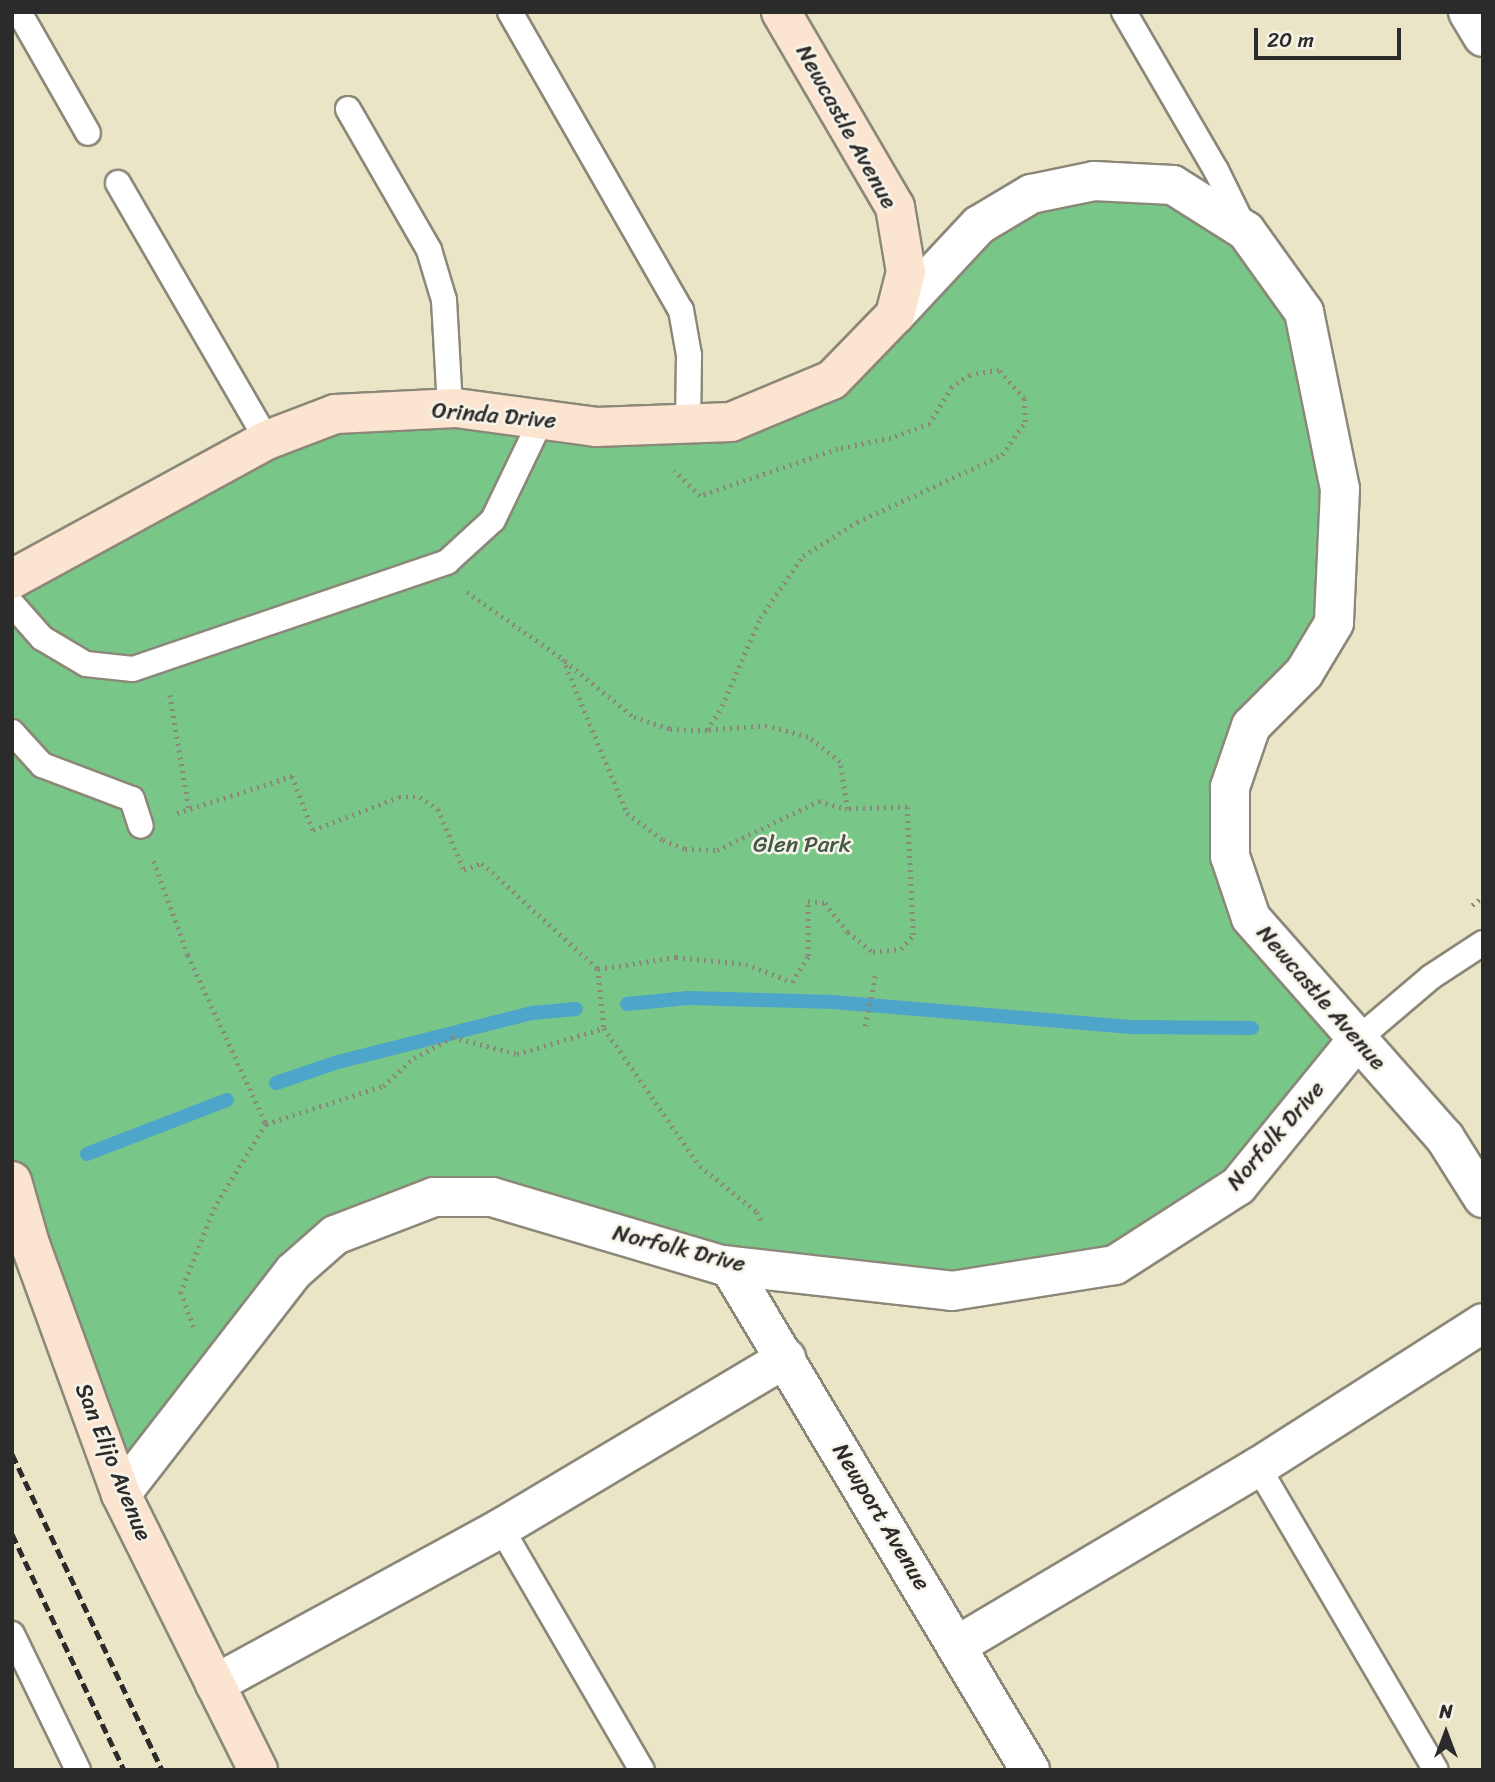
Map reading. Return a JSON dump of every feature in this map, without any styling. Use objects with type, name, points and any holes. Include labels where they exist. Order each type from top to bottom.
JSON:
[{"type":"street","name":"Newcastle Avenue","points":[[781,12],[895,207],[906,272],[895,315]]},
{"type":"street","points":[[1468,12],[1483,37]]},
{"type":"street","name":"Newcastle Avenue","points":[[895,315],[979,225],[1031,194],[1094,181],[1172,185],[1246,231],[1304,312],[1340,489],[1335,623],[1304,673],[1251,726],[1230,788],[1230,856],[1251,918],[1445,1138],[1483,1198]]},
{"type":"street","name":"Orinda Drive","points":[[12,579],[267,440],[335,414],[450,408],[542,418],[596,428],[731,422],[832,380],[895,315]]},
{"type":"street","name":"Norfolk Drive","points":[[121,1494],[293,1272],[335,1235],[434,1197],[492,1197],[729,1266],[952,1291],[1115,1265],[1238,1186],[1358,1039]]},
{"type":"street","name":"San Elijo Avenue","points":[[12,1181],[30,1244],[121,1494],[258,1770]]},
{"type":"street","name":"Newport Avenue","points":[[729,1266],[958,1645],[1030,1770]]},
{"type":"street","points":[[958,1645],[1258,1468],[1483,1324]]},
{"type":"street","points":[[215,1684],[501,1528],[786,1358]]},
{"type":"lane","points":[[19,12],[89,133]]},
{"type":"lane","points":[[510,12],[681,310],[689,355],[688,423]]},
{"type":"lane","points":[[1125,12],[1216,170],[1246,231]]},
{"type":"lane","points":[[348,109],[429,250],[444,300],[450,408]]},
{"type":"lane","points":[[118,183],[267,440]]},
{"type":"lane","points":[[12,604],[43,638],[86,664],[133,669],[447,562],[493,520],[542,418]]},
{"type":"lane","points":[[12,732],[42,765],[132,799],[141,826]]},
{"type":"lane","points":[[1358,1039],[1431,977],[1483,943]]},
{"type":"lane","points":[[1258,1468],[1436,1770]]},
{"type":"lane","points":[[501,1528],[642,1770]]},
{"type":"lane","points":[[12,1634],[79,1770]]},
{"type":"path","points":[[638,426],[646,467],[677,471],[700,496],[838,449],[930,424],[952,387],[970,374],[999,370],[1024,399],[1025,422],[1002,455],[857,522],[803,556],[760,618],[722,706],[707,730]]},
{"type":"path","points":[[447,562],[458,585],[563,659],[634,717],[670,729],[707,730],[767,726],[807,737],[840,762],[847,809]]},
{"type":"path","points":[[563,659],[627,813],[663,840],[685,849],[717,850],[819,801],[847,809],[907,807],[913,935],[901,950],[873,952],[848,932],[825,903],[808,901],[808,956],[792,982],[746,964],[676,957],[598,969]]},
{"type":"path","points":[[163,660],[189,809],[292,776],[313,830],[399,797],[420,797],[438,809],[464,870],[482,863],[598,969],[604,1028],[701,1166],[757,1212],[774,1243],[768,1270]]},
{"type":"path","points":[[141,826],[188,955],[266,1124]]},
{"type":"path","points":[[865,1026],[875,979]]},
{"type":"path","points":[[211,1378],[181,1292],[215,1207],[266,1124],[383,1086],[414,1058],[453,1037],[517,1054],[604,1028]]},
{"type":"green space","name":"Glen Park","points":[[1136,181],[1271,251],[1343,567],[1238,766],[1246,897],[1372,1055],[1267,1167],[1118,1264],[851,1285],[493,1199],[333,1235],[128,1490],[12,1170],[12,589],[323,416],[539,424],[770,410],[968,230]]},
{"type":"waterway","points":[[627,1004],[688,998],[833,1002],[1131,1027],[1252,1028]]},
{"type":"waterway","points":[[276,1083],[338,1062],[532,1013],[576,1009]]},
{"type":"waterway","points":[[87,1154],[227,1100]]},
{"type":"railway","points":[[12,1454],[162,1770]]},
{"type":"railway","points":[[12,1534],[124,1770]]}]
